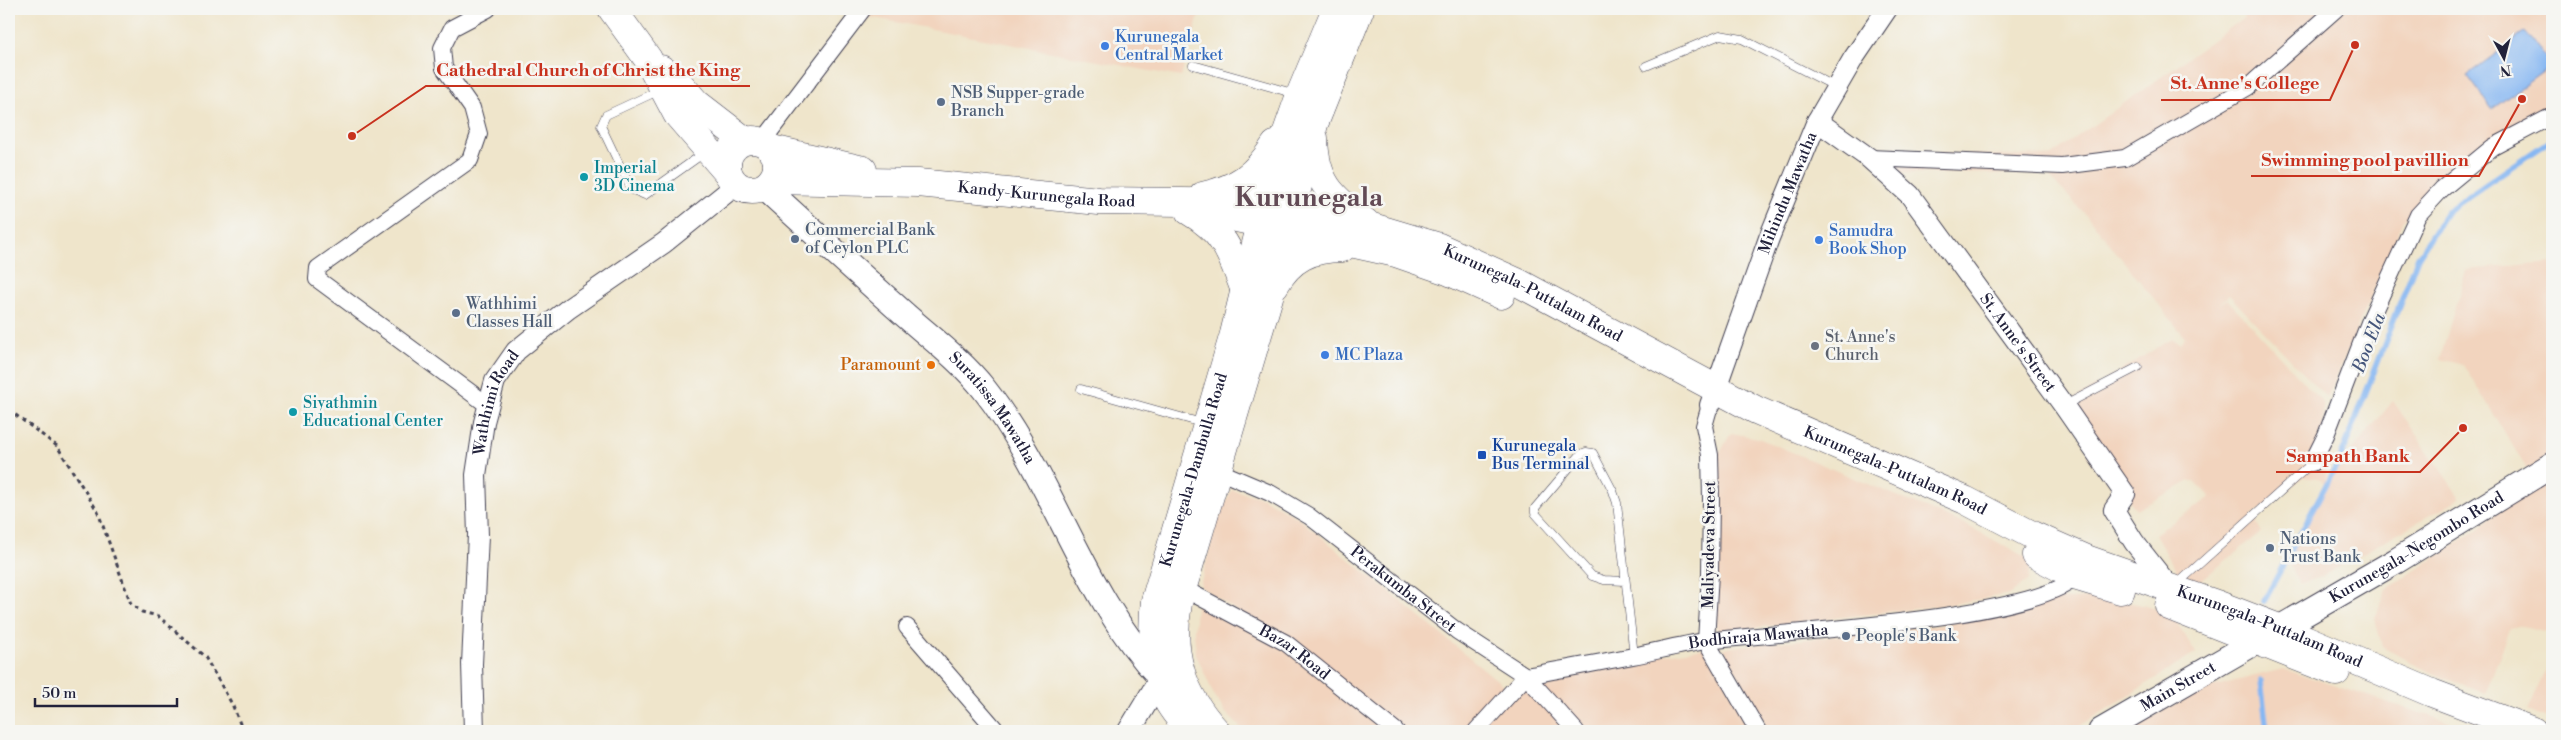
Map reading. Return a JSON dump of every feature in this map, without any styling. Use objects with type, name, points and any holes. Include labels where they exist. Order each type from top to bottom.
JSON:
[{"type":"highway","name":"Kandy-Kurunegala Road","points":[[612,9],[648,59],[677,114],[706,151],[732,179]]},
{"type":"highway","points":[[1174,202],[1215,229],[1257,294],[1286,270],[1293,260],[1304,254],[1371,237],[1324,186],[1302,122],[1300,95],[1336,9]]},
{"type":"highway","points":[[1174,202],[1233,187],[1250,176],[1302,122],[1360,9]]},
{"type":"highway","name":"Kandy-Kurunegala Road","points":[[648,59],[676,80],[696,103],[759,144],[918,183]]},
{"type":"highway","name":"Kurunegala-Dambulla Road","points":[[1216,731],[1202,716],[1190,696],[1178,668],[1172,583],[1257,294],[1275,217],[1302,122]]},
{"type":"highway","points":[[759,144],[777,164],[768,184],[745,189],[732,179],[727,159],[733,148],[759,144]]},
{"type":"highway","name":"Kandy-Kurunegala Road","points":[[768,184],[918,183],[1099,201],[1174,202],[1275,217]]},
{"type":"highway","name":"Kurunegala-Puttalam Road","points":[[1275,217],[1371,237],[1396,253],[1478,284],[1714,397],[1780,440],[1957,517],[2083,569],[2166,596],[2533,731]]},
{"type":"highway","name":"Kurunegala-Dambulla Road","points":[[1206,466],[1206,424],[1257,294]]},
{"type":"highway","name":"Kurunegala-Dambulla Road","points":[[1172,583],[1155,601],[1153,625],[1156,657],[1169,702],[1190,731]]},
{"type":"highway","name":"Kurunegala-Puttalam Road","points":[[2268,635],[2490,731]]},
{"type":"main road","name":"Suratissa Mawatha","points":[[768,184],[983,388],[1016,437],[1112,614],[1142,657],[1161,678]]},
{"type":"main road","name":"Kurunegala-Negombo Road","points":[[2268,635],[2467,519],[2531,476],[2552,465]]},
{"type":"main road","name":"Main Street","points":[[2101,731],[2268,635]]},
{"type":"main road","points":[[1129,731],[1161,678]]},
{"type":"street","points":[[488,9],[452,28],[442,48],[444,68],[472,108],[479,134],[470,160],[318,268],[317,280],[488,406]]},
{"type":"street","name":"Mihindu Mawatha","points":[[1714,397],[1769,238],[1817,121],[1852,60],[1887,9]]},
{"type":"street","points":[[1869,158],[2062,166],[2125,158],[2248,87],[2336,9]]},
{"type":"street","points":[[759,144],[858,11]]},
{"type":"street","points":[[2312,463],[2326,435],[2370,320],[2418,215],[2442,189],[2493,147],[2552,116]]},
{"type":"street","name":"St. Anne's Street","points":[[1817,121],[1869,158],[1910,195],[2064,406],[2125,494],[2114,510],[2166,596]]},
{"type":"street","name":"Wathhimi Road","points":[[474,731],[472,664],[478,535],[476,475],[488,406],[495,382],[516,350],[568,309],[664,243],[732,179]]},
{"type":"street","name":"Maliyadeva Street","points":[[1706,641],[1710,574],[1711,499],[1710,456],[1704,426],[1714,397]]},
{"type":"street","name":"Perakumba Street","points":[[1206,466],[1270,493],[1309,516],[1457,631],[1526,676],[1576,731]]},
{"type":"street","name":"Bodhiraja Mawatha","points":[[1526,676],[1706,641],[1919,619],[1986,609],[2038,596],[2072,583],[2083,569]]},
{"type":"street","name":"Bazar Road","points":[[1172,583],[1286,643],[1396,731]]},
{"type":"street","points":[[907,627],[997,731]]},
{"type":"street","points":[[1706,641],[1758,731]]},
{"type":"street","points":[[1476,731],[1526,676]]},
{"type":"lane","points":[[1646,66],[1720,35],[1742,39],[1837,87]]},
{"type":"lane","points":[[1193,65],[1260,86],[1300,95]]},
{"type":"lane","points":[[664,88],[606,115],[602,120],[601,126],[631,189],[645,195],[706,151]]},
{"type":"lane","points":[[2064,406],[2138,367]]},
{"type":"lane","points":[[1081,388],[1206,424]]},
{"type":"lane","points":[[1625,581],[1604,580],[1592,576],[1535,513],[1535,508],[1581,454],[1586,452],[1593,453],[1615,497],[1634,656]]},
{"type":"lane","points":[[2166,596],[2312,463]]},
{"type":"path","points":[[9,410],[57,446],[98,512],[131,604],[142,612],[158,616],[205,658],[232,704],[243,731]]},
{"type":"shaded area","name":"Kurunegala Central Market","points":[[863,9],[1201,9],[1181,77],[859,15]]},
{"type":"shaded area","points":[[2242,9],[2552,9],[2552,109],[2438,185],[2404,220],[2327,398],[2229,295],[2216,306],[2227,299],[2323,403],[2325,483],[2393,401],[2460,498],[2321,577],[2299,584],[2288,561],[2324,483],[2317,478],[2303,477],[2252,516],[2262,532],[2195,585],[2177,572],[2155,534],[2211,497],[2195,481],[2190,481],[2136,510],[2064,406],[2171,339],[2180,343],[2185,337],[2087,216],[2047,174],[1887,173],[1870,152],[2050,156],[2244,18]]},
{"type":"shaded area","points":[[2552,262],[2552,633],[2523,626],[2510,629],[2485,694],[2439,676],[2382,647],[2375,618],[2387,589],[2487,523],[2531,476],[2464,365],[2440,359],[2466,270]]},
{"type":"shaded area","points":[[1731,433],[1758,438],[1964,524],[2031,560],[2028,580],[2010,594],[1946,605],[1718,632],[1710,574],[1710,455],[1721,451]]},
{"type":"shaded area","points":[[1232,490],[1263,498],[1298,518],[1507,688],[1526,676],[1706,648],[1754,731],[1244,731],[1225,712],[1213,693],[1196,654],[1194,630],[1197,598],[1280,640],[1200,586],[1218,517]]},
{"type":"shaded area","points":[[2108,597],[2170,612],[2196,653],[2072,731],[1769,731],[1723,648],[1941,625],[2054,600]]},
{"type":"shaded area","points":[[2552,654],[2552,721],[2528,711]]},
{"type":"shaded area","points":[[2283,669],[2477,731],[2128,731],[2200,690]]},
{"type":"water","points":[[2525,32],[2552,65],[2492,109],[2467,75]]},
{"type":"waterway","name":"Boo Ela","points":[[2264,601],[2341,457],[2418,257],[2447,211],[2552,139]]},
{"type":"waterway","name":"Boo Ela","points":[[2261,681],[2267,731]]},
{"type":"place","name":"St. Anne's College","points":[[2355,45]]},
{"type":"place","name":"Kurunegala Central Market","points":[[1105,46]]},
{"type":"place","name":"Swimming pool pavillion","points":[[2522,99]]},
{"type":"place","name":"NSB Supper-grade Branch","points":[[941,102]]},
{"type":"place","name":"Cathedral Church of Christ the King","points":[[352,136]]},
{"type":"place","name":"Imperial 3D Cinema","points":[[584,177]]},
{"type":"place","name":"Commercial Bank of Ceylon PLC","points":[[795,239]]},
{"type":"place","name":"Samudra Book Shop","points":[[1819,240]]},
{"type":"place","name":"Wathhimi Classes Hall","points":[[456,313]]},
{"type":"place","name":"St. Anne's Church","points":[[1815,346]]},
{"type":"place","name":"MC Plaza","points":[[1325,355]]},
{"type":"place","name":"Paramount","points":[[931,365]]},
{"type":"place","name":"Siyathmin Educational Center","points":[[293,412]]},
{"type":"place","name":"Sampath Bank","points":[[2463,428]]},
{"type":"place","name":"Kurunegala Bus Terminal","points":[[1482,455]]},
{"type":"place","name":"Nations Trust Bank","points":[[2270,548]]},
{"type":"place","name":"People's Bank","points":[[1846,636]]},
{"type":"district","name":"Kurunegala","points":[[1309,198]]}]
